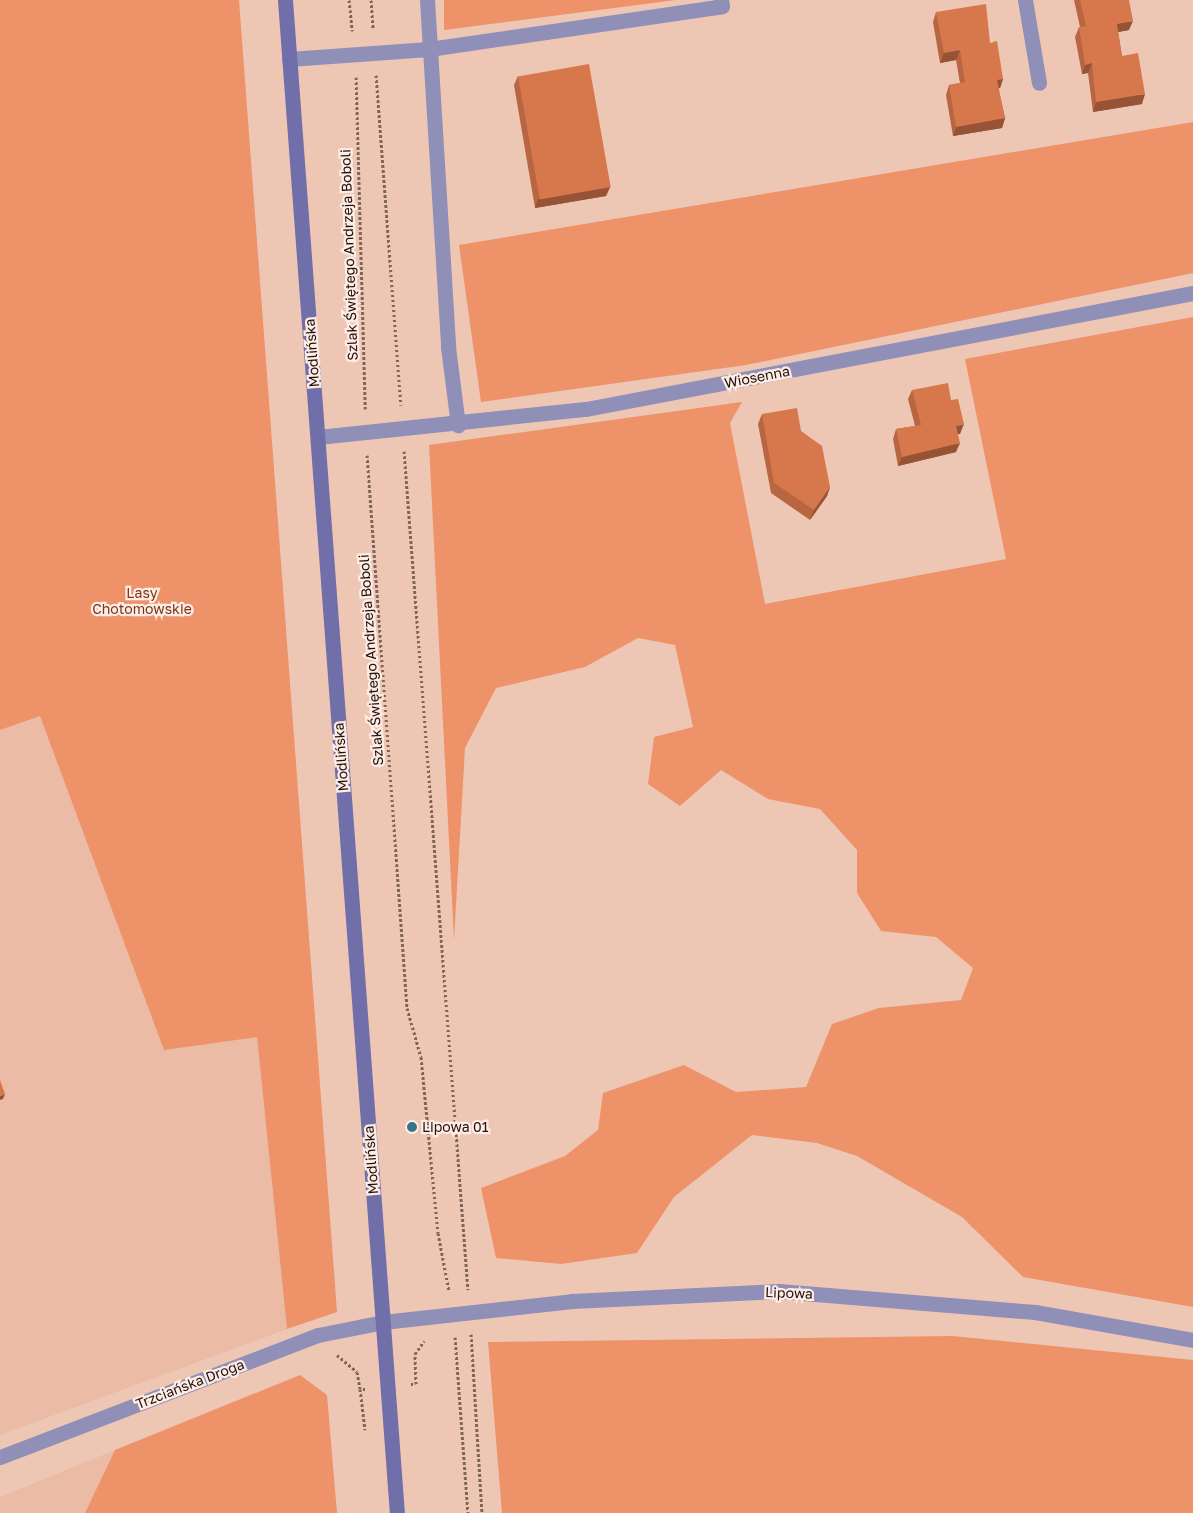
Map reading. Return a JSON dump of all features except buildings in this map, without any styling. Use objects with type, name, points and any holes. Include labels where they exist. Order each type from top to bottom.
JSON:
[{"type":"main road","name":"Modlińska","points":[[285,0],[397,1513]]},
{"type":"street","points":[[427,0],[448,347],[458,425]]},
{"type":"street","points":[[289,58],[429,49],[722,6],[721,0]]},
{"type":"street","points":[[1025,0],[1039,83]]},
{"type":"street","name":"Wiosenna","points":[[318,438],[403,432],[586,409],[1193,293]]},
{"type":"street","name":"Lipowa","points":[[383,1322],[572,1301],[779,1291],[1035,1312],[1189,1337]]},
{"type":"street","name":"Trzciańska Droga","points":[[0,1458],[322,1334],[383,1322]]},
{"type":"path","name":"Szlak Świętego Andrzeja Boboli","points":[[349,0],[355,54],[366,434],[408,1008],[421,1057],[438,1233],[454,1314],[468,1513]]},
{"type":"path","points":[[371,0],[470,1312],[482,1513]]},
{"type":"path","points":[[322,1334],[324,1349],[357,1372],[360,1389]]},
{"type":"shaded area","points":[[40,715],[164,1049],[257,1037],[287,1329],[0,1435],[0,730]]},
{"type":"shaded area","points":[[115,1450],[85,1513],[0,1513],[0,1497]]},
{"type":"green space","name":"Lasy Chotomowskie","points":[[0,0],[239,0],[337,1312],[287,1329],[257,1037],[164,1050],[40,716],[0,730]]},
{"type":"green space","points":[[444,0],[676,0],[444,30]]},
{"type":"green space","points":[[1193,122],[1193,273],[746,365],[481,402],[459,245]]},
{"type":"green space","points":[[1193,317],[1193,1307],[1023,1277],[962,1217],[857,1156],[817,1143],[752,1135],[674,1197],[637,1253],[561,1264],[496,1258],[481,1188],[565,1156],[598,1130],[603,1093],[684,1065],[736,1092],[806,1087],[832,1024],[879,1008],[961,1000],[973,968],[936,937],[881,931],[857,893],[857,850],[820,809],[768,799],[721,770],[680,806],[648,784],[654,737],[693,727],[675,645],[638,638],[585,667],[496,688],[465,748],[454,940],[429,445],[742,402],[730,423],[765,604],[1006,559],[965,359]]},
{"type":"green space","points":[[952,1336],[1193,1360],[1193,1513],[502,1513],[488,1342]]},
{"type":"green space","points":[[300,1375],[327,1395],[337,1513],[85,1513],[115,1450]]},
{"type":"place","name":"Lipowa 01","points":[[412,1127]]}]
